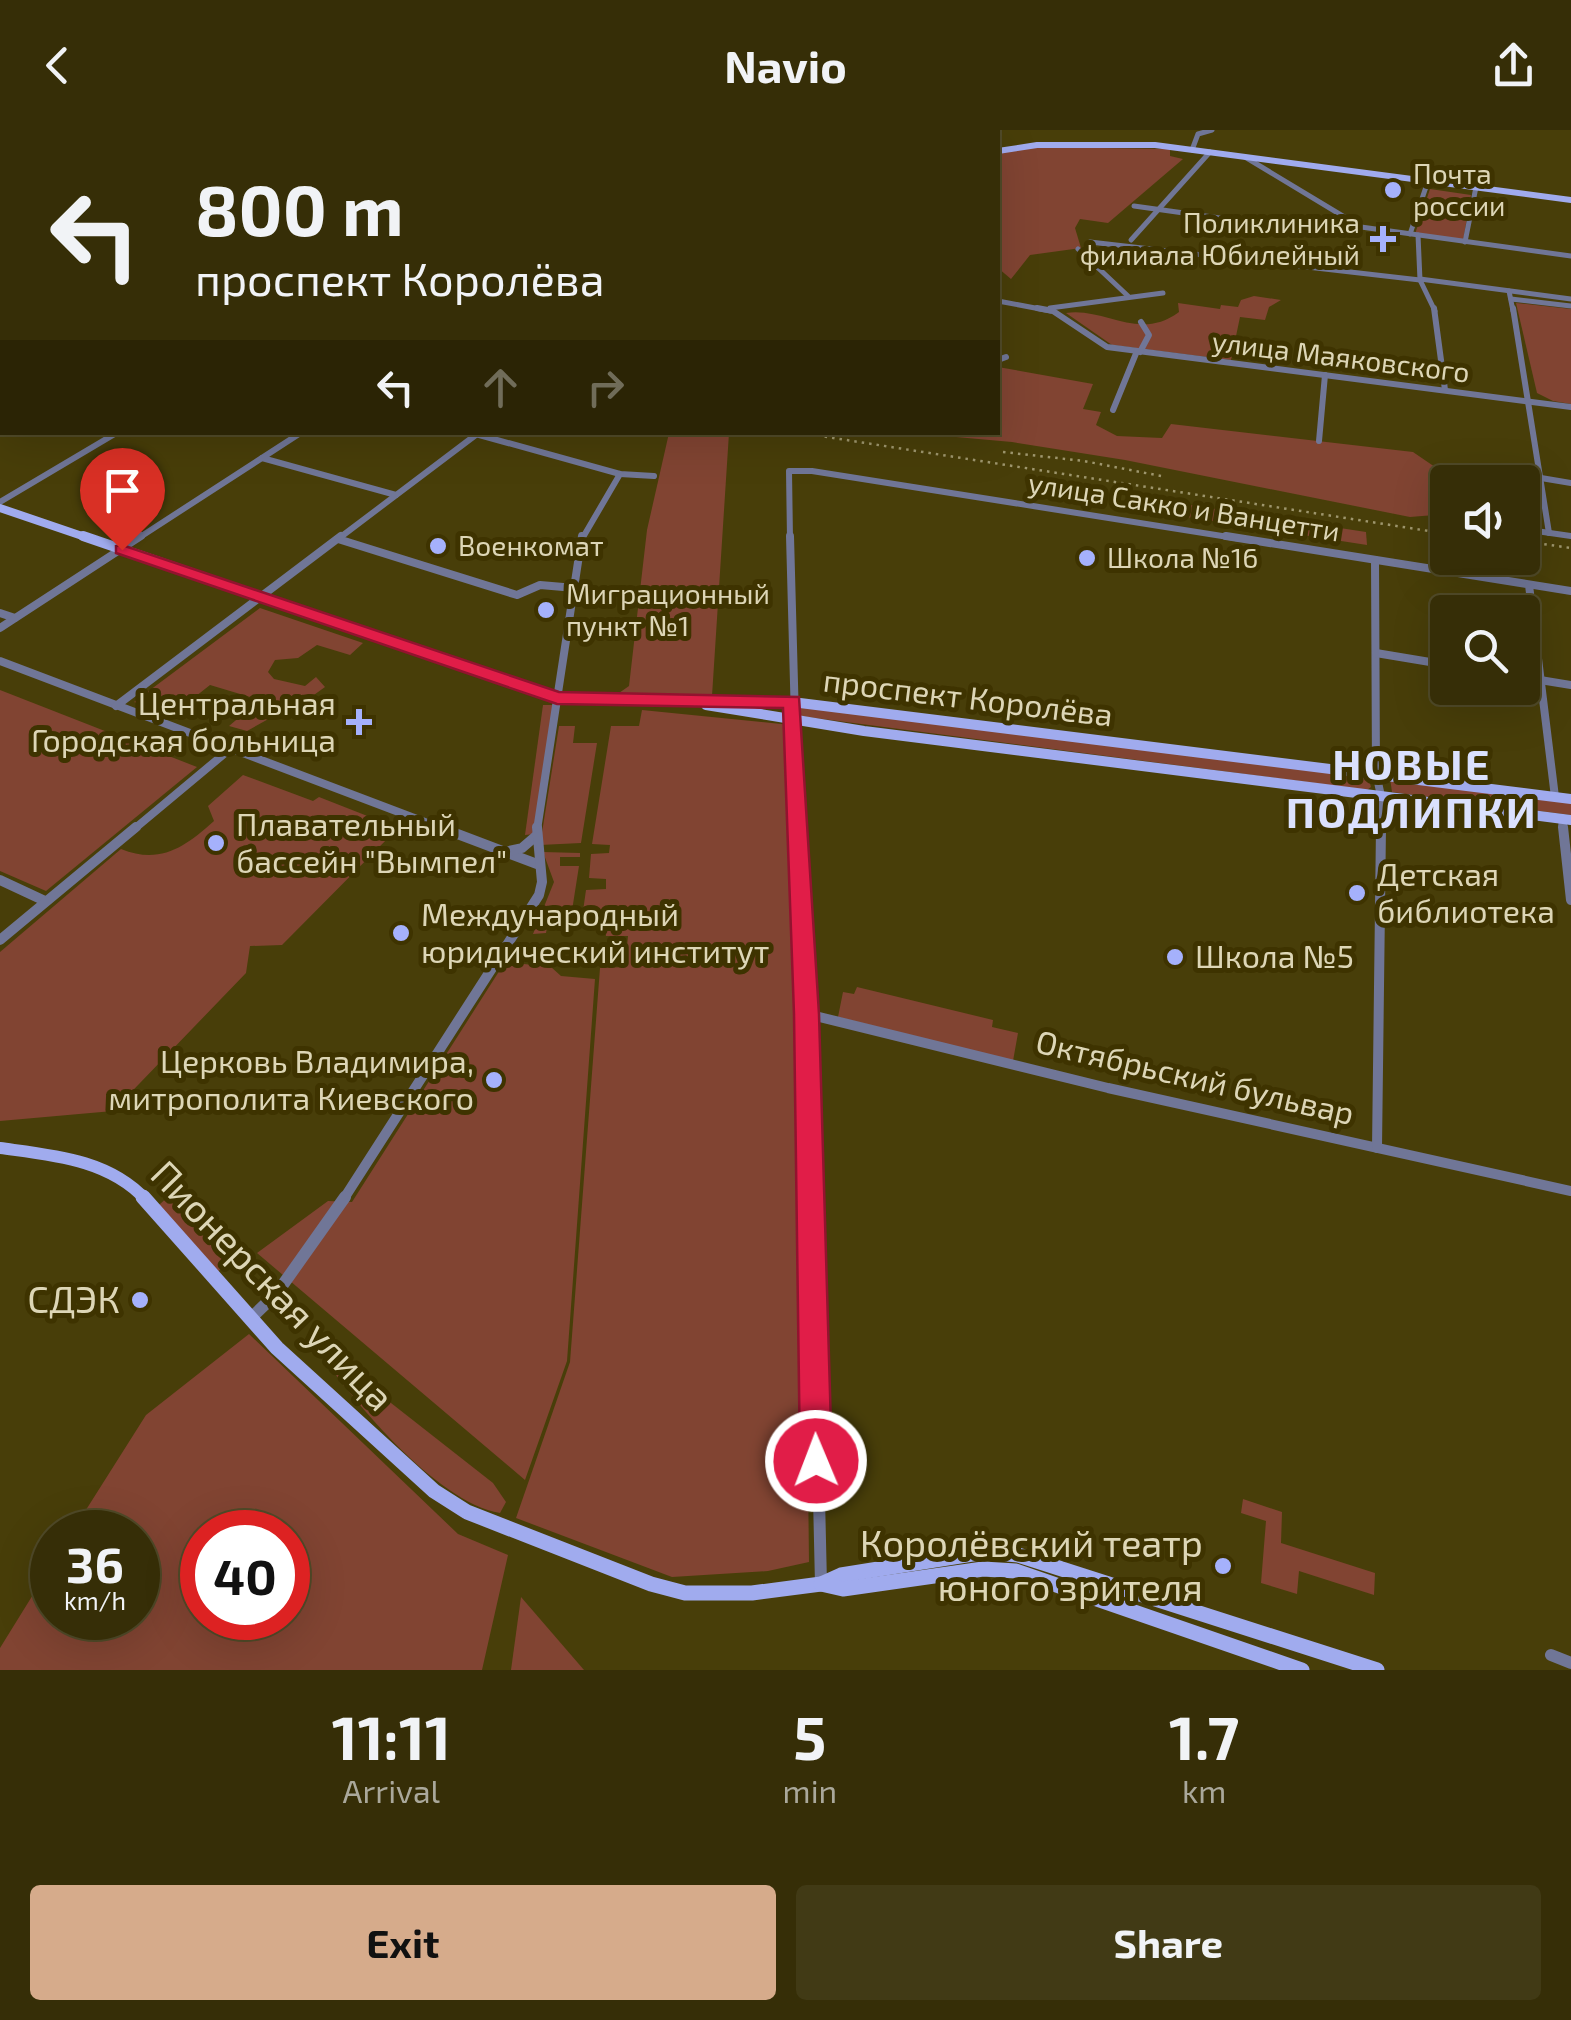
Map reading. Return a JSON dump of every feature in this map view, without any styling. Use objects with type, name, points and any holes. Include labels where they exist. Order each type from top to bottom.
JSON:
[{"type":"main road","points":[[1000,151],[1037,145],[1123,144],[1571,200]]},
{"type":"main road","points":[[0,505],[557,698],[695,703]]},
{"type":"main road","name":"проспект Королёва","points":[[695,703],[792,702],[1571,799]]},
{"type":"main road","name":"проспект Королёва","points":[[695,703],[795,720],[1567,819]]},
{"type":"main road","name":"Пионерская улица","points":[[1,1150],[102,1166],[119,1175],[136,1189],[250,1319],[364,1430],[434,1491],[467,1512],[685,1594],[752,1593],[821,1584]]},
{"type":"main road","points":[[821,1584],[841,1575],[911,1562],[1002,1552],[1033,1558],[1378,1670]]},
{"type":"main road","points":[[821,1584],[844,1589],[983,1568],[1016,1572],[1270,1664],[1302,1670]]},
{"type":"main road","points":[[1270,1664],[1271,1638]]},
{"type":"street","points":[[1192,150],[1198,134],[1212,130]]},
{"type":"street","points":[[1138,248],[1140,242],[1131,240],[1210,152]]},
{"type":"street","points":[[1245,157],[1362,227]]},
{"type":"street","points":[[1427,183],[1414,235],[1420,279],[1437,314],[1445,390]]},
{"type":"street","points":[[1466,242],[1476,187]]},
{"type":"street","points":[[1134,206],[1312,232],[1362,227],[1571,256]]},
{"type":"street","points":[[1090,242],[1420,279],[1571,306]]},
{"type":"street","points":[[1078,249],[1128,296]]},
{"type":"street","points":[[1000,302],[1048,308],[1163,293]]},
{"type":"street","points":[[1510,295],[1571,298]]},
{"type":"street","points":[[1510,295],[1549,532]]},
{"type":"street","name":"улица Маяковского","points":[[1048,308],[1107,347],[1571,407]]},
{"type":"street","points":[[1113,410],[1149,335],[1141,322]]},
{"type":"street","points":[[1000,359],[1006,357]]},
{"type":"street","points":[[1319,441],[1325,376]]},
{"type":"street","points":[[0,505],[113,435]]},
{"type":"street","points":[[0,628],[297,435]]},
{"type":"street","points":[[116,706],[472,435]]},
{"type":"street","points":[[481,435],[620,474],[654,476]]},
{"type":"street","points":[[262,458],[396,496]]},
{"type":"street","name":"улица Сакко и Ванцетти","points":[[792,702],[789,471],[812,471],[1571,590]]},
{"type":"street","points":[[250,1319],[278,1293],[359,1178],[539,894],[542,882],[536,836],[584,532],[620,474]]},
{"type":"street","points":[[1541,478],[1571,482]]},
{"type":"street","points":[[1540,531],[1571,536]]},
{"type":"street","points":[[338,539],[517,595],[540,586],[575,588]]},
{"type":"street","points":[[1376,560],[1376,773],[1381,796],[1377,1148]]},
{"type":"street","points":[[1529,585],[1555,797]]},
{"type":"street","points":[[0,612],[15,618]]},
{"type":"street","points":[[1376,653],[1430,662]]},
{"type":"street","points":[[0,661],[537,864]]},
{"type":"street","points":[[1542,680],[1571,685]]},
{"type":"street","points":[[754,701],[752,710],[758,714]]},
{"type":"street","points":[[792,702],[806,1014],[821,1584]]},
{"type":"street","points":[[0,940],[230,749]]},
{"type":"street","points":[[1567,819],[1571,900]]},
{"type":"street","points":[[497,850],[515,850],[536,836]]},
{"type":"street","points":[[0,880],[46,901]]},
{"type":"street","name":"Октябрьский бульвар","points":[[806,1014],[1108,1088],[1571,1191]]},
{"type":"street","points":[[1551,1654],[1571,1662]]},
{"type":"shaded area","points":[[1029,147],[1170,149],[1170,156],[1183,159],[1108,223],[1080,219],[1075,228],[1081,248],[1030,255],[1011,279],[1000,270],[1000,152]]},
{"type":"shaded area","points":[[1430,189],[1471,195],[1463,241],[1415,234]]},
{"type":"shaded area","points":[[1254,296],[1281,300],[1269,307],[1265,320],[1240,317],[1231,360],[1112,345],[1066,313],[1150,324],[1179,312],[1178,303],[1220,309],[1221,305],[1238,307],[1241,300]]},
{"type":"shaded area","points":[[1516,303],[1571,309],[1571,404],[1537,393]]},
{"type":"shaded area","points":[[1000,367],[1093,384],[1083,409],[1101,412],[1096,425],[1117,436],[1162,438],[1171,424],[1413,452],[1432,465],[1430,515],[1410,517],[1125,460],[1012,442],[933,435],[1000,435]]},
{"type":"shaded area","points":[[669,435],[729,435],[712,696],[619,693],[629,686],[647,530]]},
{"type":"shaded area","points":[[1151,499],[1366,532],[1367,545],[1148,511]]},
{"type":"shaded area","points":[[260,608],[363,643],[350,655],[317,645],[298,658],[275,660],[268,672],[274,679],[305,686],[316,677],[325,687],[282,718],[272,717],[247,731],[229,726],[260,700],[210,685],[172,715],[134,702]]},
{"type":"shaded area","points":[[0,690],[197,767],[46,891],[0,871]]},
{"type":"shaded area","points":[[543,705],[554,705],[534,834],[525,835]]},
{"type":"shaded area","points":[[801,706],[1368,777],[1371,787],[1367,790],[800,716]]},
{"type":"shaded area","points":[[642,710],[791,725],[803,1042],[809,1562],[768,1571],[672,1577],[516,1518],[570,1362],[600,968],[625,967],[628,936],[606,936],[605,928],[594,927],[594,919],[582,918],[586,890],[606,889],[606,879],[589,878],[591,854],[609,853],[610,845],[592,844],[611,726],[639,726]]},
{"type":"shaded area","points":[[559,726],[575,726],[573,743],[597,743],[581,843],[540,845]]},
{"type":"shaded area","points":[[243,775],[313,801],[319,797],[398,828],[282,945],[250,946],[246,973],[113,1111],[0,1121],[0,952],[121,849],[160,854],[193,839],[214,821],[208,806]]},
{"type":"shaded area","points":[[1390,778],[1571,801],[1571,815],[1392,792]]},
{"type":"shaded area","points":[[543,852],[580,853],[580,857],[560,857],[560,866],[579,866],[571,917],[558,918],[556,927],[547,927],[546,933],[533,934],[554,882]]},
{"type":"shaded area","points":[[505,962],[551,967],[561,976],[595,979],[567,1361],[525,1480],[257,1253],[328,1201],[352,1202]]},
{"type":"shaded area","points":[[857,987],[993,1020],[992,1027],[1018,1033],[1013,1061],[838,1017],[843,992],[854,994]]},
{"type":"shaded area","points":[[170,1195],[228,1264],[217,1272],[159,1205]]},
{"type":"shaded area","points":[[249,1334],[458,1534],[508,1555],[482,1670],[0,1670],[0,1648],[30,1600],[30,1640],[160,1640],[160,1510],[86,1510],[146,1415]]},
{"type":"shaded area","points":[[312,1341],[493,1483],[506,1502],[500,1513],[475,1505],[421,1468],[370,1416]]},
{"type":"shaded area","points":[[1243,1499],[1282,1512],[1281,1543],[1375,1573],[1374,1595],[1299,1571],[1297,1594],[1261,1583],[1266,1521],[1241,1513]]},
{"type":"shaded area","points":[[521,1597],[584,1670],[511,1670]]},
{"type":"railway","points":[[814,435],[1430,531]]},
{"type":"railway","points":[[1003,452],[1084,461],[1161,476]]},
{"type":"railway","points":[[1540,544],[1571,548]]},
{"type":"place","name":"Почта россии","points":[[1393,190]]},
{"type":"place","name":"Поликлиника филиала Юбилейный","points":[[1383,239]]},
{"type":"place","name":"Военкомат","points":[[438,546]]},
{"type":"place","name":"Школа №16","points":[[1087,558]]},
{"type":"place","name":"Миграционный пункт №1","points":[[546,610]]},
{"type":"place","name":"Центральная Городская больница","points":[[359,722]]},
{"type":"place","name":"Плавательный бассейн \"Вымпел\"","points":[[216,843]]},
{"type":"place","name":"Детская библиотека","points":[[1357,893]]},
{"type":"place","name":"Международный юридический институт","points":[[401,933]]},
{"type":"place","name":"Школа №5","points":[[1175,957]]},
{"type":"place","name":"Церковь Владимира, митрополита Киевского","points":[[494,1080]]},
{"type":"place","name":"СДЭК","points":[[140,1300]]},
{"type":"place","name":"Королёвский театр юного зрителя","points":[[1223,1566]]},
{"type":"district","name":"НОВЫЕ ПОДЛИПКИ","points":[[1412,789]]},
{"type":"route","points":[[122,550],[557,698],[792,702],[806,1014],[816,1461]]}]
